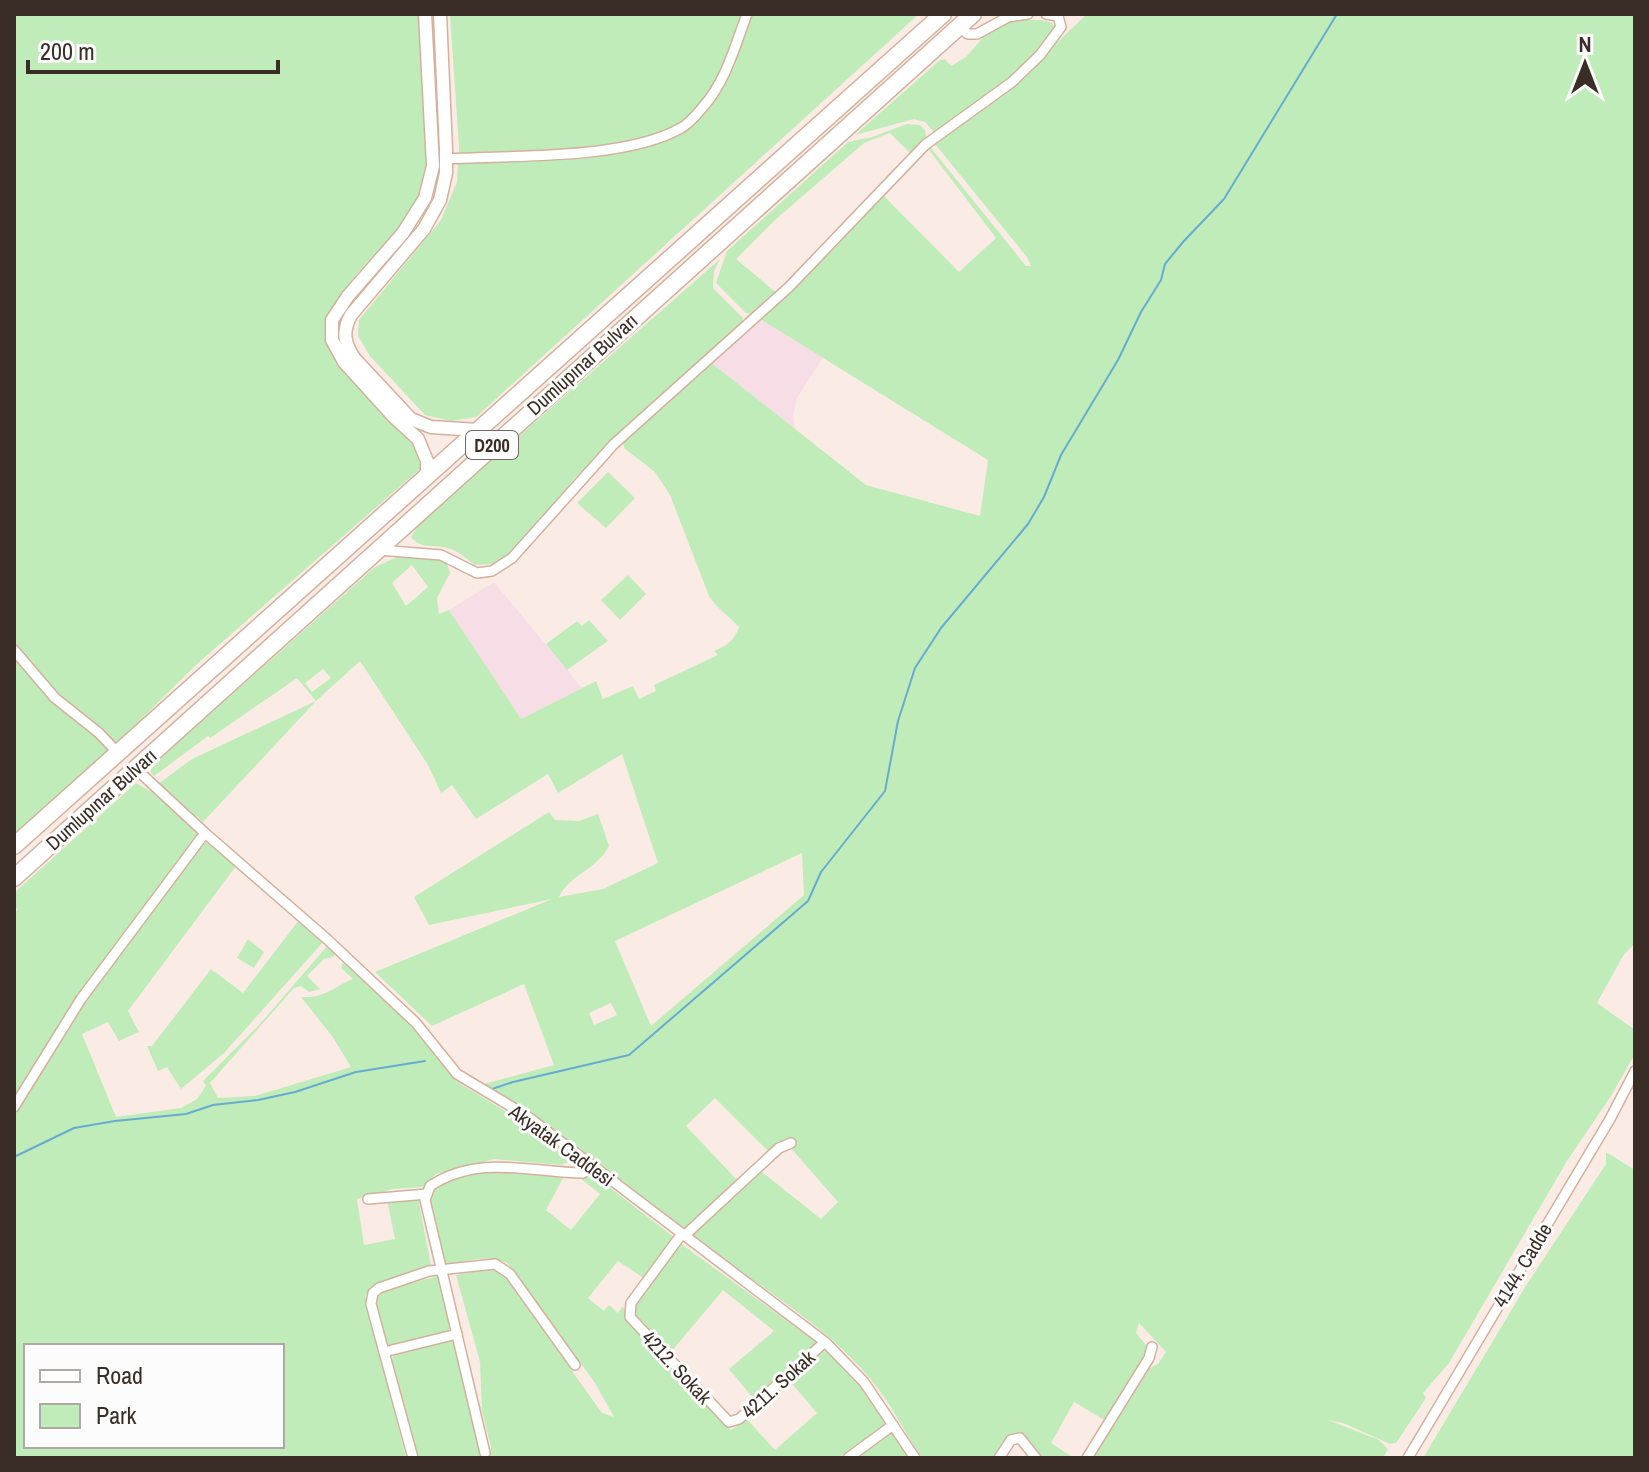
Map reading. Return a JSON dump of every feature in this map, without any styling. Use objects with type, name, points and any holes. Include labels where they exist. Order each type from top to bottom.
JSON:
[{"type":"highway","name":"Dumlupınar Bulvarı","points":[[14,846],[943,14]]},
{"type":"highway","name":"Dumlupınar Bulvarı","points":[[14,878],[973,14]]},
{"type":"main road","points":[[425,14],[433,166],[425,198],[403,233],[348,296],[332,320],[332,340],[344,362],[418,439],[427,461],[427,476]]},
{"type":"main road","points":[[440,14],[446,159],[443,189],[433,214],[409,248],[351,315],[345,337],[355,359],[411,419],[431,427],[478,430]]},
{"type":"street","points":[[446,159],[598,151],[647,142],[683,127],[704,106],[723,78],[747,14]]},
{"type":"street","points":[[958,27],[968,34],[977,34],[1008,17],[1028,14]]},
{"type":"street","points":[[375,550],[441,555],[477,573],[492,571],[512,558],[614,444],[789,287],[925,145],[1012,82],[1040,55],[1061,27],[1058,16],[1046,14]]},
{"type":"street","points":[[14,650],[55,698],[99,733],[118,753]]},
{"type":"street","name":"Akyatak Caddesi","points":[[135,768],[416,1023],[457,1074],[527,1116],[825,1342],[864,1382],[915,1458]]},
{"type":"street","points":[[14,1107],[81,999],[205,833]]},
{"type":"street","name":"4144. Cadde","points":[[1408,1458],[1610,1119],[1635,1071]]},
{"type":"street","points":[[682,1236],[779,1148],[791,1143]]},
{"type":"street","points":[[485,1453],[429,1225],[427,1194],[430,1186],[440,1180],[500,1165],[583,1173],[592,1166]]},
{"type":"street","points":[[368,1199],[427,1194]]},
{"type":"street","name":"4212. Sokak","points":[[682,1236],[629,1310],[630,1317],[729,1422]]},
{"type":"street","points":[[413,1458],[371,1304],[373,1293],[379,1288],[429,1271],[487,1263],[501,1266],[510,1274],[575,1365]]},
{"type":"street","points":[[384,1352],[457,1334]]},
{"type":"street","name":"4211. Sokak","points":[[729,1422],[739,1419],[825,1342]]},
{"type":"street","points":[[1087,1458],[1149,1358],[1152,1347]]},
{"type":"street","points":[[848,1458],[893,1425]]},
{"type":"street","points":[[999,1458],[1011,1440],[1020,1438],[1036,1458]]},
{"type":"shaded area","points":[[760,319],[823,358],[797,398],[793,415],[795,429],[709,361]]},
{"type":"shaded area","points":[[494,582],[582,688],[521,719],[449,610]]},
{"type":"green space","points":[[14,14],[418,14],[428,157],[414,206],[337,302],[329,321],[328,340],[335,358],[352,380],[418,442],[422,455],[421,468],[196,665],[122,738],[14,836]]},
{"type":"green space","points":[[450,14],[919,14],[476,417],[451,421],[425,415],[370,356],[358,336],[359,320],[441,220],[457,182],[459,147]]},
{"type":"green space","points":[[1087,14],[1635,14],[1635,943],[1623,956],[1597,1003],[1635,1030],[1635,1054],[1567,1161],[1449,1363],[1423,1393],[1426,1398],[1396,1443],[1390,1444],[1343,1423],[1328,1420],[1379,1440],[1388,1449],[1383,1458],[1093,1458],[1150,1368],[1158,1364],[1166,1352],[1139,1323],[1136,1333],[1147,1351],[1106,1421],[1074,1402],[1051,1443],[1074,1458],[1041,1458],[1035,1449],[1016,1436],[996,1458],[922,1458],[883,1395],[849,1356],[806,1319],[688,1235],[762,1172],[821,1219],[838,1202],[789,1146],[781,1153],[768,1151],[715,1098],[686,1126],[738,1181],[685,1230],[680,1231],[480,1085],[554,1065],[524,984],[432,1026],[375,972],[552,899],[429,925],[414,897],[549,812],[555,820],[579,821],[598,814],[609,846],[598,861],[569,883],[559,897],[603,889],[658,863],[622,754],[558,793],[548,774],[476,819],[452,785],[441,793],[428,765],[360,661],[316,701],[297,678],[210,738],[208,736],[154,776],[151,773],[165,754],[375,567],[397,557],[440,558],[446,561],[450,573],[437,598],[439,614],[449,610],[521,719],[596,681],[603,699],[633,686],[639,699],[656,691],[654,685],[718,655],[714,651],[730,642],[739,627],[709,596],[670,495],[655,472],[624,448],[623,440],[709,361],[866,485],[980,516],[988,460],[760,319],[883,195],[959,272],[996,238],[929,150],[931,148],[1026,266],[1031,266],[1027,257],[935,144],[1013,84]],"holes":[[[412,565],[428,587],[406,606],[392,583]],[[323,669],[331,678],[312,692],[305,683]],[[802,853],[804,895],[651,1026],[615,941]],[[611,1003],[617,1015],[594,1025],[589,1013]]]},
{"type":"green space","points":[[1008,20],[1042,20],[1055,27],[1035,57],[989,96],[943,129],[934,132],[925,122],[914,119],[855,135],[940,60],[945,59],[951,66],[966,57],[987,33]]},
{"type":"green space","points":[[907,124],[920,125],[925,130],[927,140],[912,155],[890,133],[864,143],[775,220],[736,259],[778,294],[755,314],[746,313],[716,283],[727,251],[848,142]]},
{"type":"green space","points":[[720,259],[714,271],[713,288],[743,318],[742,322],[574,479],[513,553],[494,564],[475,565],[451,549],[424,545],[411,537],[418,525]]},
{"type":"green space","points":[[608,472],[635,498],[606,528],[577,503]]},
{"type":"green space","points":[[628,575],[646,594],[620,620],[601,600]]},
{"type":"green space","points":[[589,620],[608,641],[567,670],[546,644],[577,621],[582,626]]},
{"type":"green space","points":[[316,701],[203,822],[158,784],[192,759]]},
{"type":"green space","points":[[136,783],[155,794],[196,832],[196,837],[93,976],[14,1104],[14,916],[18,908],[14,910],[14,893]]},
{"type":"green space","points":[[208,842],[236,866],[128,1011],[139,1032],[119,1041],[108,1022],[82,1034],[116,1117],[181,1108],[197,1099],[206,1086],[203,1081],[260,1024],[328,945],[336,953],[324,959],[307,976],[320,989],[309,992],[301,986],[294,988],[210,1083],[218,1098],[255,1096],[351,1067],[332,1036],[301,997],[323,994],[353,979],[341,968],[343,962],[401,1014],[457,1082],[548,1137],[569,1157],[569,1162],[561,1165],[494,1159],[436,1174],[422,1187],[393,1189],[357,1199],[364,1245],[395,1239],[387,1200],[418,1198],[431,1265],[379,1283],[365,1295],[406,1458],[14,1458],[14,1116],[107,969],[202,845]]},
{"type":"green space","points":[[299,920],[324,941],[224,1053],[181,1089],[167,1067],[158,1071],[147,1046],[152,1046],[211,969],[243,993]]},
{"type":"green space","points":[[248,939],[264,952],[254,968],[237,958]]},
{"type":"green space","points":[[1606,1152],[1635,1170],[1635,1458],[1423,1458],[1527,1284],[1606,1164]]},
{"type":"green space","points":[[511,1169],[563,1178],[546,1210],[571,1230],[600,1194],[580,1178],[591,1173],[675,1238],[645,1279],[618,1261],[588,1298],[604,1311],[609,1305],[618,1313],[623,1306],[628,1319],[731,1430],[745,1417],[775,1450],[817,1413],[788,1379],[826,1350],[864,1391],[886,1424],[838,1458],[489,1458],[491,1447],[482,1411],[480,1362],[456,1275],[494,1268],[505,1277],[602,1413],[614,1417],[595,1383],[508,1264],[485,1258],[445,1266],[431,1219],[431,1194],[438,1186],[461,1176]]},
{"type":"green space","points":[[680,1243],[817,1343],[753,1398],[729,1369],[774,1331],[723,1290],[671,1352],[633,1317],[633,1304]]},
{"type":"green space","points":[[438,1276],[450,1331],[386,1347],[375,1297],[378,1292]]},
{"type":"green space","points":[[453,1340],[481,1458],[417,1458],[391,1361],[393,1356]]},
{"type":"green space","points":[[892,1428],[911,1458],[851,1458]]},
{"type":"waterway","points":[[492,1089],[629,1055],[808,901],[821,872],[885,791],[898,721],[915,668],[941,628],[1028,524],[1044,497],[1061,455],[1161,280],[1165,264],[1224,199],[1337,14]]},
{"type":"waterway","points":[[14,1157],[74,1128],[186,1114],[213,1105],[295,1092],[356,1072],[425,1061]]}]
